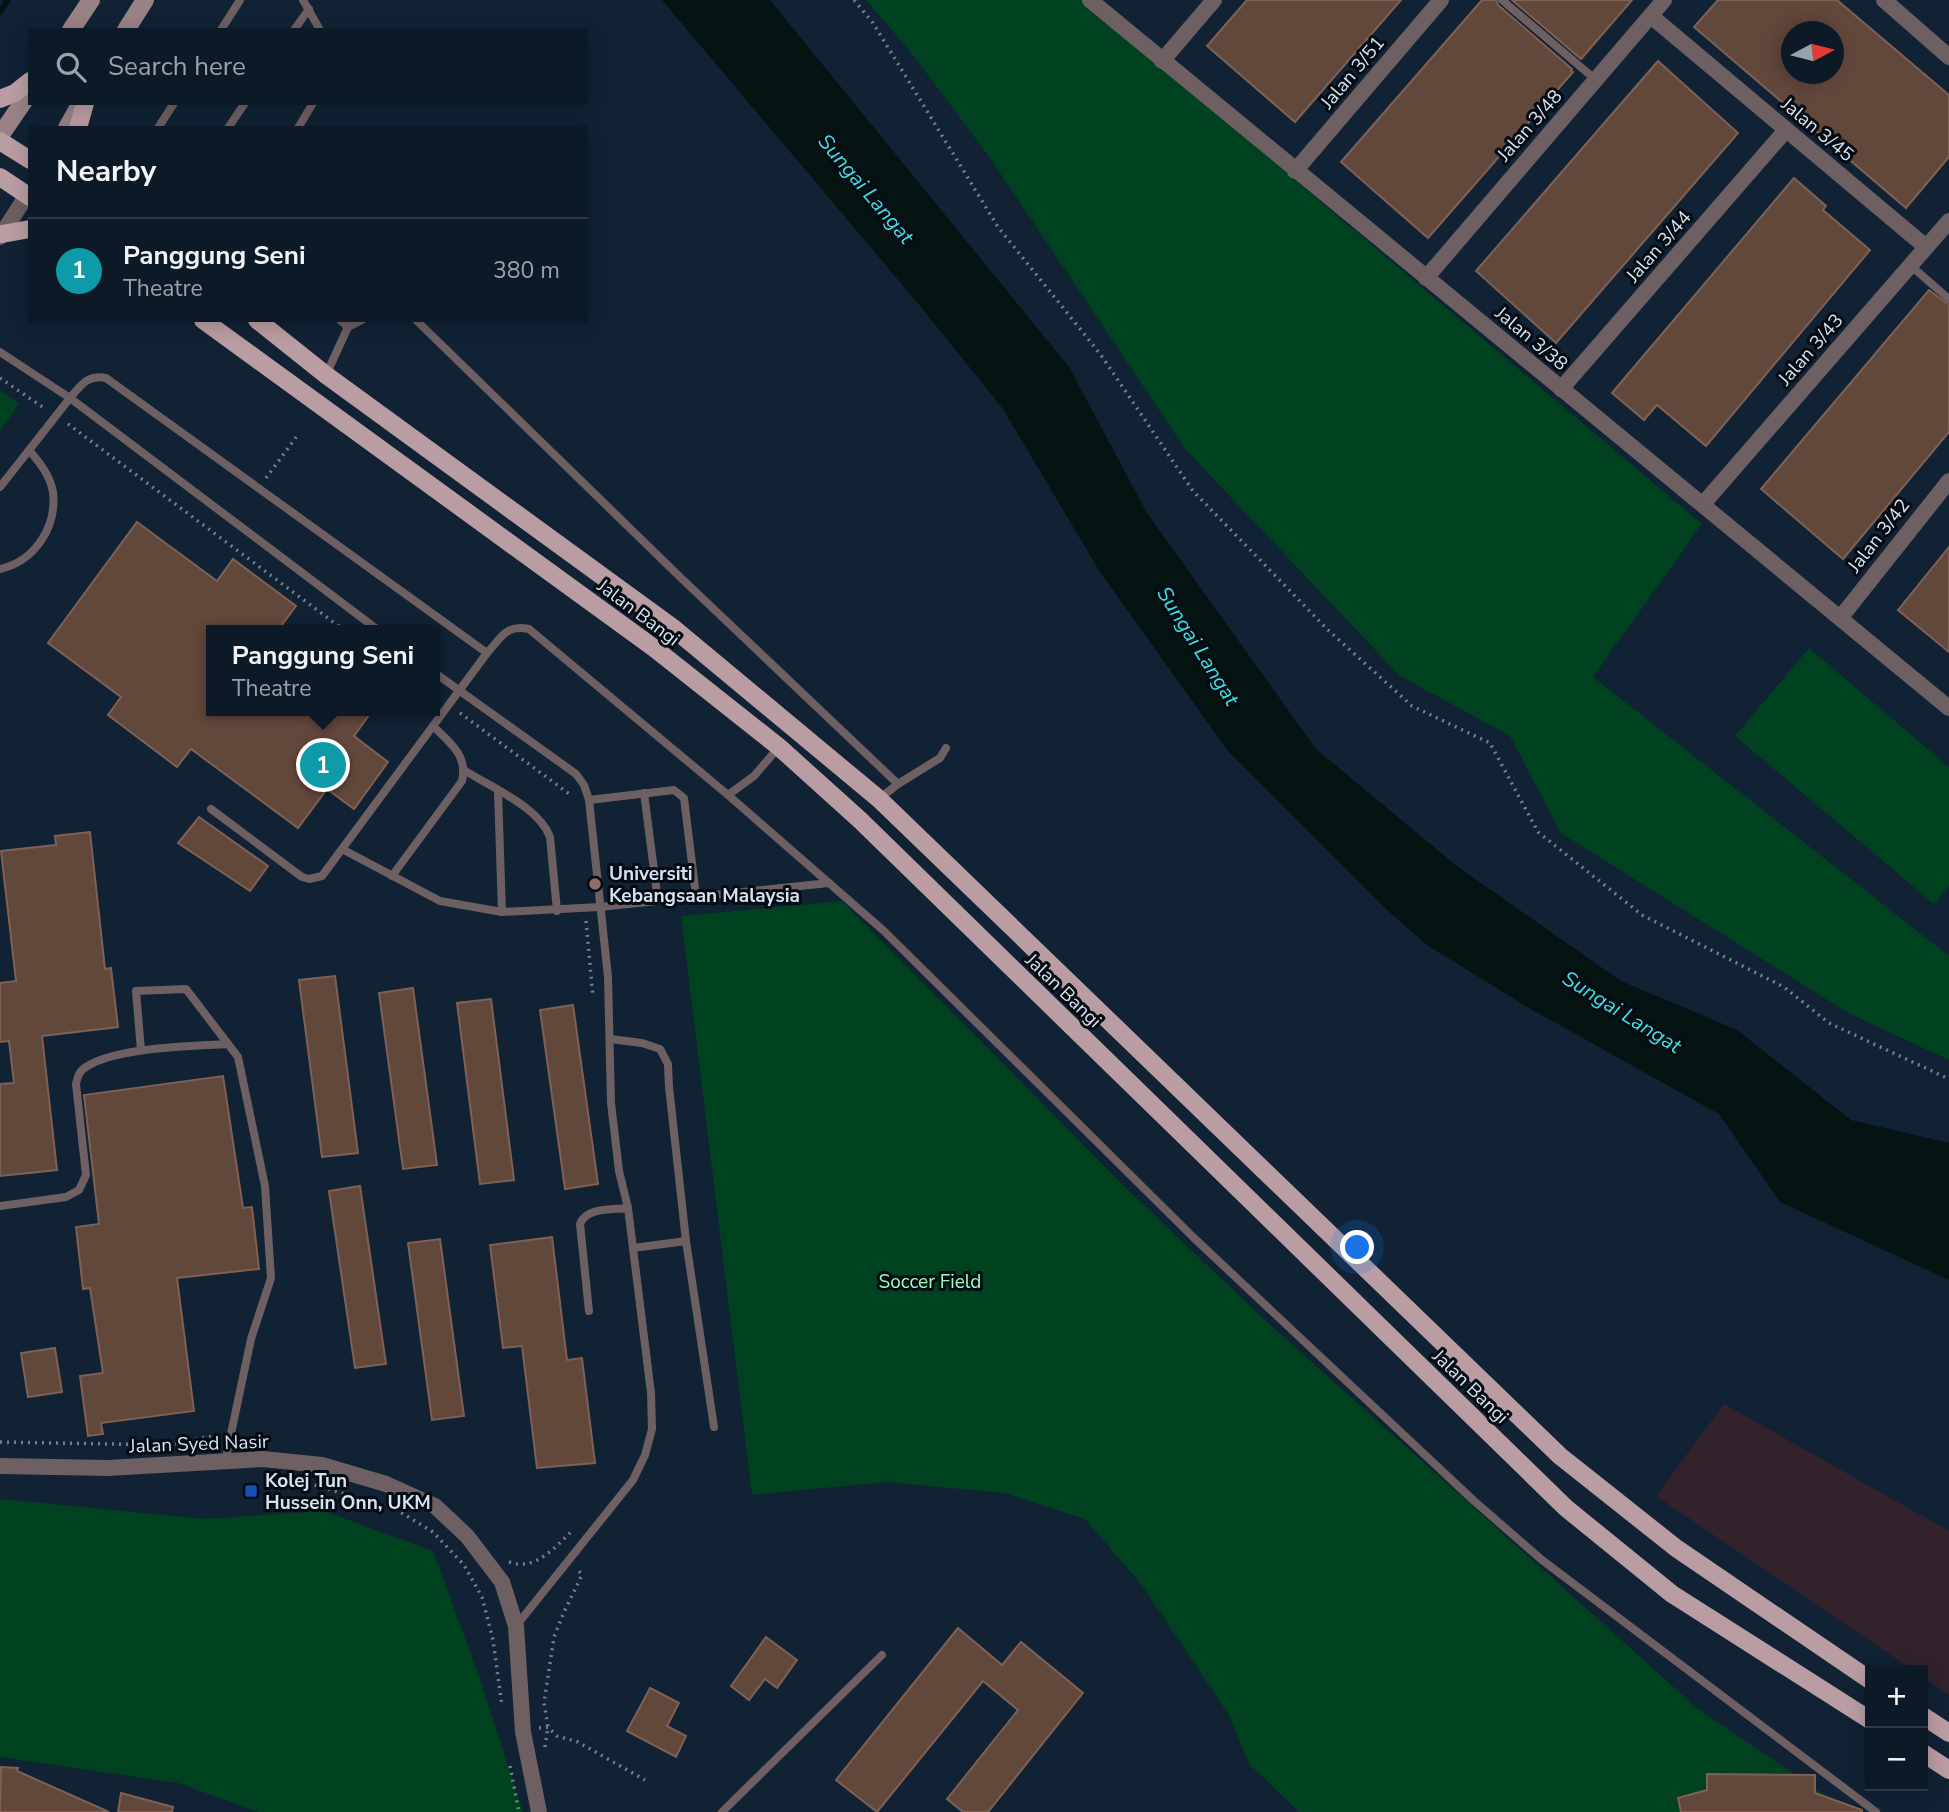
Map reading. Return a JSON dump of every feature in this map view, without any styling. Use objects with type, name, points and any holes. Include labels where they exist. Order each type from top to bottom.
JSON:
[{"type":"main road","points":[[72,28],[91,0]]},
{"type":"main road","points":[[127,28],[145,0]]},
{"type":"main road","points":[[0,99],[15,93],[28,83]]},
{"type":"main road","points":[[28,95],[0,139],[28,159]]},
{"type":"main road","points":[[68,126],[82,105]]},
{"type":"main road","points":[[78,126],[83,105]]},
{"type":"main road","points":[[0,177],[28,193]]},
{"type":"main road","points":[[1,236],[28,229]]},
{"type":"main road","name":"Jalan Bangi","points":[[206,322],[654,648],[779,747],[869,830],[1566,1508],[1672,1594],[1865,1717]]},
{"type":"main road","name":"Jalan Bangi","points":[[260,322],[326,375],[672,627],[879,799],[1560,1456],[1676,1548],[1865,1678]]},
{"type":"main road","points":[[1928,1719],[1949,1733]]},
{"type":"main road","points":[[1928,1756],[1949,1770]]},
{"type":"street","name":"Jalan 3/38","points":[[1090,0],[1949,708]]},
{"type":"street","points":[[1162,61],[1214,0]]},
{"type":"street","name":"Jalan 3/51","points":[[1295,171],[1441,0]]},
{"type":"street","name":"Jalan 3/48","points":[[1426,278],[1664,0]]},
{"type":"street","points":[[1884,0],[1949,57]]},
{"type":"street","name":"Jalan 3/45","points":[[1651,16],[1926,247]]},
{"type":"street","name":"Jalan 3/44","points":[[1561,389],[1786,130]]},
{"type":"street","points":[[1,236],[28,196]]},
{"type":"street","name":"Jalan 3/43","points":[[1703,504],[1949,221]]},
{"type":"street","name":"Jalan 3/42","points":[[1841,617],[1949,481]]},
{"type":"street","name":"Jalan Syed Nasir","points":[[0,1466],[108,1468],[263,1460],[322,1465],[386,1484],[435,1506],[467,1536],[502,1582],[516,1626],[523,1732],[539,1812]]},
{"type":"lane","points":[[221,28],[240,0]]},
{"type":"lane","points":[[303,0],[319,28]]},
{"type":"lane","points":[[1502,0],[1596,80]]},
{"type":"lane","points":[[295,28],[309,9]]},
{"type":"lane","points":[[159,126],[173,105]]},
{"type":"lane","points":[[229,126],[244,105]]},
{"type":"lane","points":[[299,126],[312,105]]},
{"type":"lane","points":[[1910,265],[1949,299]]},
{"type":"lane","points":[[342,322],[348,327]]},
{"type":"lane","points":[[326,375],[348,327],[358,322]]},
{"type":"lane","points":[[418,322],[898,784]]},
{"type":"lane","points":[[0,352],[70,398],[371,625]]},
{"type":"lane","points":[[0,487],[85,381],[96,376],[106,378],[486,653]]},
{"type":"lane","points":[[0,569],[11,567],[31,554],[45,536],[53,514],[52,490],[44,468],[29,450]]},
{"type":"lane","points":[[211,808],[302,877],[309,879],[322,876],[486,653],[509,629],[518,626],[529,629],[729,795],[884,931],[1194,1238],[1473,1500],[1542,1560],[1876,1812]]},
{"type":"lane","points":[[440,677],[576,774],[584,785],[589,800],[608,976],[611,1103],[618,1171],[628,1208],[651,1393],[653,1429],[645,1455],[633,1479],[516,1626]]},
{"type":"lane","points":[[392,876],[462,781],[463,759],[433,726]]},
{"type":"lane","points":[[729,795],[754,776],[779,747]]},
{"type":"lane","points":[[879,799],[940,758],[946,748]]},
{"type":"lane","points":[[464,771],[536,814],[547,827],[551,837],[558,911]]},
{"type":"lane","points":[[589,800],[674,790],[684,798],[696,896]]},
{"type":"lane","points":[[498,792],[502,912]]},
{"type":"lane","points":[[643,793],[658,901]]},
{"type":"lane","points":[[342,849],[440,901],[502,912],[558,911],[829,883]]},
{"type":"lane","points":[[141,1050],[136,991],[186,989],[238,1056],[265,1186],[271,1278],[251,1339],[225,1462]]},
{"type":"lane","points":[[610,1040],[660,1049],[668,1064],[686,1241],[713,1427]]},
{"type":"lane","points":[[0,1206],[66,1197],[79,1190],[86,1175],[76,1084],[79,1072],[92,1063],[141,1050],[228,1044]]},
{"type":"lane","points":[[589,1311],[580,1224],[590,1213],[628,1208]]},
{"type":"lane","points":[[633,1248],[686,1241]]},
{"type":"lane","points":[[722,1812],[882,1655]]},
{"type":"path","points":[[853,0],[873,23],[998,227],[1101,355],[1193,491],[1328,630],[1412,706],[1490,743],[1538,832],[1642,915],[1784,988],[1829,1023],[1949,1079]]},
{"type":"path","points":[[0,377],[337,625]]},
{"type":"path","points":[[258,488],[297,436]]},
{"type":"path","points":[[449,704],[575,799]]},
{"type":"path","points":[[585,908],[593,1003]]},
{"type":"path","points":[[0,1442],[167,1445],[189,1443],[201,1437],[231,1435]]},
{"type":"path","points":[[303,1481],[397,1510],[433,1532],[464,1565],[482,1597],[493,1640],[502,1707]]},
{"type":"path","points":[[503,1560],[527,1565],[539,1561],[578,1526]]},
{"type":"path","points":[[544,1749],[548,1727],[544,1703],[554,1637],[582,1575],[558,1545]]},
{"type":"path","points":[[557,1736],[578,1742],[645,1780]]},
{"type":"path","points":[[509,1759],[514,1797],[519,1812]]},
{"type":"shaded area","points":[[1724,1404],[1949,1531],[1949,1695],[1928,1680],[1928,1665],[1906,1665],[1656,1496]]},
{"type":"green space","points":[[866,0],[1082,0],[1702,524],[1593,677],[1949,956],[1949,1060],[1850,1014],[1561,833],[1510,736],[1400,676],[1186,450],[988,155],[913,55]]},
{"type":"green space","points":[[0,390],[19,404],[0,431]]},
{"type":"green space","points":[[1809,648],[1949,767],[1949,886],[1934,904],[1735,736]]},
{"type":"green space","name":"Soccer Field","points":[[842,901],[1128,1190],[1264,1319],[1697,1708],[1850,1812],[1299,1812],[1249,1764],[1229,1715],[1141,1584],[1085,1519],[1004,1493],[886,1482],[752,1495],[681,916]]},
{"type":"green space","points":[[0,1499],[206,1519],[324,1511],[433,1551],[478,1673],[523,1812],[258,1812],[178,1783],[0,1757]]},
{"type":"water","name":"Sungai Langat","points":[[662,0],[770,0],[1069,367],[1147,513],[1316,749],[1458,867],[1621,981],[1737,1030],[1851,1120],[1949,1143],[1949,1280],[1780,1202],[1719,1114],[1529,1008],[1427,945],[1385,908],[1228,751],[1100,572],[1003,409],[921,307]]},
{"type":"building","points":[[1247,0],[1401,0],[1295,122],[1207,46]]},
{"type":"building","points":[[1482,0],[1496,0],[1498,5],[1573,72],[1428,238],[1341,162]]},
{"type":"building","points":[[1512,0],[1632,0],[1581,59]]},
{"type":"building","points":[[1718,0],[1837,0],[1949,95],[1949,157],[1906,208],[1694,27]]},
{"type":"building","points":[[1658,61],[1738,133],[1556,343],[1476,271]]},
{"type":"building","points":[[1794,178],[1826,206],[1823,210],[1870,250],[1706,446],[1657,405],[1644,420],[1612,393]]},
{"type":"building","points":[[1929,290],[1949,305],[1949,432],[1843,559],[1761,489]]},
{"type":"building","points":[[137,522],[217,581],[233,559],[296,606],[282,625],[206,625],[206,716],[368,716],[354,736],[388,762],[354,809],[327,789],[298,828],[191,749],[177,767],[108,715],[121,697],[48,643]]},
{"type":"building","points":[[1949,547],[1949,652],[1898,610]]},
{"type":"building","points":[[199,817],[268,866],[250,891],[178,843]]},
{"type":"building","points":[[90,832],[105,969],[111,968],[118,1027],[42,1036],[57,1170],[0,1176],[0,1084],[14,1083],[9,1041],[0,1042],[0,983],[16,981],[1,851],[56,845],[55,836]]},
{"type":"building","points":[[335,976],[358,1153],[322,1157],[299,980]]},
{"type":"building","points":[[413,988],[437,1165],[403,1169],[379,993]]},
{"type":"building","points":[[491,999],[514,1180],[480,1184],[457,1003]]},
{"type":"building","points":[[573,1005],[598,1184],[565,1189],[540,1010]]},
{"type":"building","points":[[223,1076],[243,1208],[252,1207],[259,1269],[177,1278],[194,1411],[101,1423],[103,1434],[88,1436],[80,1376],[103,1373],[90,1288],[83,1289],[76,1227],[99,1224],[84,1095]]},
{"type":"building","points":[[360,1186],[386,1364],[355,1368],[329,1191]]},
{"type":"building","points":[[552,1237],[567,1360],[582,1358],[595,1463],[537,1468],[522,1346],[503,1348],[490,1245]]},
{"type":"building","points":[[440,1239],[464,1416],[432,1420],[408,1243]]},
{"type":"building","points":[[55,1348],[62,1392],[28,1397],[21,1353]]},
{"type":"building","points":[[958,1628],[1002,1665],[1021,1642],[1083,1693],[988,1812],[963,1812],[947,1799],[1018,1710],[983,1681],[877,1812],[836,1780]]},
{"type":"building","points":[[766,1637],[797,1660],[777,1688],[765,1679],[749,1700],[731,1686]]},
{"type":"building","points":[[650,1688],[679,1703],[667,1726],[686,1736],[676,1757],[627,1731]]},
{"type":"building","points":[[1,1767],[18,1768],[17,1771],[109,1812],[0,1812]]},
{"type":"building","points":[[1707,1774],[1815,1775],[1815,1793],[1862,1812],[1681,1812],[1678,1798],[1707,1790]]},
{"type":"building","points":[[121,1793],[173,1807],[172,1812],[118,1812]]},
{"type":"waterway","points":[[0,12],[8,0]]},
{"type":"place","name":"Panggung Seni","points":[[323,765]]},
{"type":"place","name":"Universiti Kebangsaan Malaysia","points":[[595,884]]},
{"type":"place","name":"Kolej Tun Hussein Onn, UKM","points":[[251,1491]]}]
